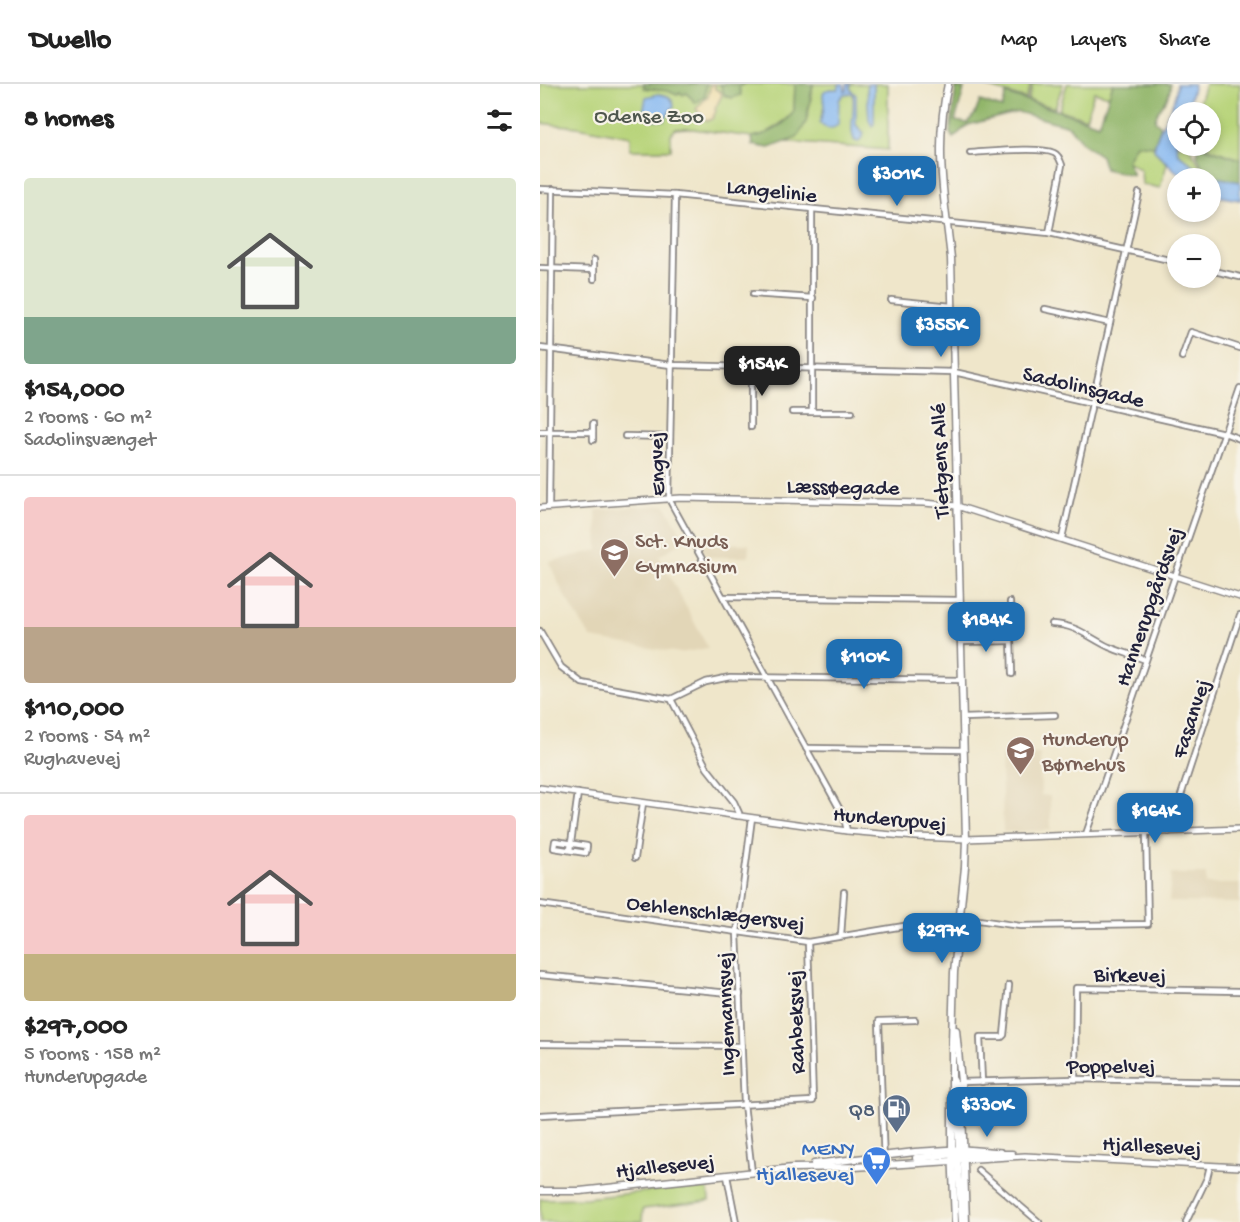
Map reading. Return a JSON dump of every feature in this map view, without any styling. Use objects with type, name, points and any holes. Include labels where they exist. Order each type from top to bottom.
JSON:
[{"type":"main road","name":"Tietgens Allé","points":[[948,84],[943,106],[940,142],[952,306],[966,839],[954,972],[954,1012]]},
{"type":"main road","points":[[954,1012],[952,1077],[956,1084],[962,1222]]},
{"type":"main road","points":[[954,1012],[961,1082],[955,1222]]},
{"type":"main road","points":[[958,1154],[1012,1154]]},
{"type":"main road","points":[[958,1154],[966,1222]]},
{"type":"main road","name":"Hjallesevej","points":[[540,1191],[580,1191],[727,1176],[883,1155],[958,1154]]},
{"type":"main road","name":"Hjallesevej","points":[[793,1168],[886,1165],[958,1154]]},
{"type":"street","points":[[970,153],[1041,151],[1055,153],[1060,158],[1062,165],[1049,233]]},
{"type":"street","name":"Langelinie","points":[[540,189],[675,195],[1049,233],[1167,259]]},
{"type":"street","points":[[549,507],[553,189]]},
{"type":"street","points":[[1062,538],[1139,194]]},
{"type":"street","name":"Engvej","points":[[675,195],[669,499],[844,817],[847,831]]},
{"type":"street","points":[[812,209],[812,412]]},
{"type":"street","points":[[594,260],[594,279]]},
{"type":"street","points":[[540,268],[594,270]]},
{"type":"street","points":[[1221,272],[1240,276]]},
{"type":"street","points":[[753,294],[813,298]]},
{"type":"street","points":[[891,300],[952,306]]},
{"type":"street","points":[[1045,309],[1110,323]]},
{"type":"street","points":[[1182,357],[1191,332],[1240,348]]},
{"type":"street","name":"Sadolinsgade","points":[[540,348],[671,365],[954,372],[1224,433],[1240,439]]},
{"type":"street","points":[[751,367],[751,427]]},
{"type":"street","name":"Hannerupgårdsvej","points":[[1086,834],[1240,388]]},
{"type":"street","points":[[792,412],[852,412]]},
{"type":"street","points":[[593,424],[593,440]]},
{"type":"street","points":[[540,432],[593,432]]},
{"type":"street","points":[[625,436],[670,436]]},
{"type":"street","name":"Læssøegade","points":[[540,508],[669,499],[924,503],[957,506],[1240,597]]},
{"type":"street","points":[[723,597],[960,600]]},
{"type":"street","points":[[1010,602],[1012,674]]},
{"type":"street","name":"Fasanvej","points":[[1169,832],[1240,615]]},
{"type":"street","points":[[1052,624],[1064,624],[1077,628],[1107,646],[1145,660]]},
{"type":"street","points":[[540,631],[561,667],[582,683],[670,699],[717,678],[962,680]]},
{"type":"street","points":[[961,642],[1011,641]]},
{"type":"street","points":[[670,699],[707,768],[736,807],[738,816]]},
{"type":"street","points":[[963,718],[1054,715]]},
{"type":"street","points":[[806,748],[964,750]]},
{"type":"street","name":"Hunderupvej","points":[[540,788],[847,831],[966,839],[1240,829]]},
{"type":"street","points":[[570,850],[578,793]]},
{"type":"street","points":[[634,858],[643,802]]},
{"type":"street","name":"Ingemannsvej","points":[[752,818],[737,932],[744,1104],[752,1173]]},
{"type":"street","name":"Oehlenschlægersvej","points":[[540,904],[807,942],[958,917],[1020,926],[1148,924],[1146,832]]},
{"type":"street","points":[[555,841],[571,843],[587,846],[586,853],[554,848],[555,841]]},
{"type":"street","points":[[841,936],[844,892]]},
{"type":"street","name":"Rahbeksvej","points":[[744,1104],[813,1101],[807,942]]},
{"type":"street","points":[[540,975],[740,994]]},
{"type":"street","points":[[981,1082],[980,1037],[1002,1038],[1004,1035],[1009,985]]},
{"type":"street","name":"Birkevej","points":[[1075,1079],[1076,988],[1240,991]]},
{"type":"street","points":[[886,1165],[883,1155],[879,1021],[915,1020]]},
{"type":"street","points":[[540,1044],[742,1046]]},
{"type":"street","name":"Poppelvej","points":[[961,1082],[1075,1079],[1240,1082]]},
{"type":"street","points":[[540,1115],[744,1104]]},
{"type":"street","name":"Hjallesevej","points":[[958,1154],[1240,1167]]},
{"type":"street","name":"Hjallesevej","points":[[1012,1154],[1026,1156]]},
{"type":"street","points":[[1186,1222],[1208,1178],[1209,1166]]},
{"type":"street","points":[[978,1170],[1039,1222]]},
{"type":"street","points":[[727,1176],[736,1222]]},
{"type":"shaded area","name":"Sct. Knuds Gymnasium","points":[[665,505],[685,540],[659,556],[708,648],[680,653],[591,638],[564,595],[549,562],[598,550],[596,510]]},
{"type":"shaded area","points":[[700,543],[749,544],[748,557],[707,557]]},
{"type":"shaded area","points":[[1040,754],[1041,795],[1050,796],[1051,830],[1003,832],[1001,755]]},
{"type":"shaded area","points":[[1171,874],[1206,874],[1206,884],[1240,884],[1240,903],[1169,902]]},
{"type":"green space","name":"Odense Zoo","points":[[540,84],[795,84],[794,111],[791,116],[764,135],[752,137],[686,128],[675,129],[671,134],[671,150],[630,150],[630,137],[578,127],[540,123]]},
{"type":"green space","points":[[644,84],[706,84],[705,96],[696,103],[686,93],[683,95],[680,92],[677,95],[668,91],[644,88]]},
{"type":"green space","points":[[720,84],[745,84],[739,87],[741,95],[732,98],[725,96]]},
{"type":"green space","points":[[795,84],[813,84],[806,122],[797,138],[769,148],[753,145],[752,137],[776,128],[794,111]]},
{"type":"green space","points":[[813,84],[840,84],[838,89],[829,89],[821,117],[839,121],[837,110],[839,100],[844,94],[853,93],[854,140],[859,142],[863,132],[856,125],[856,95],[850,89],[850,84],[867,84],[869,120],[874,123],[874,84],[888,84],[888,150],[785,142],[793,138],[804,126]]},
{"type":"green space","points":[[978,84],[1031,84],[1026,99]]},
{"type":"green space","points":[[1033,84],[1063,84],[1055,108],[1028,100]]},
{"type":"green space","points":[[1067,84],[1113,84],[1109,96],[1094,92],[1086,118],[1059,110]]},
{"type":"green space","points":[[1113,84],[1170,84],[1169,94],[1156,116],[1155,121],[1161,126],[1154,146],[1136,144],[1127,161],[1133,175],[1105,169],[1101,156],[1083,144],[1069,126],[1018,112],[968,125],[953,138],[950,133],[956,88],[964,89],[955,121],[967,123],[975,114],[980,101],[1002,108],[1006,94],[1099,124]]},
{"type":"green space","points":[[1205,84],[1240,84],[1240,159],[1221,152],[1221,102],[1199,102]]},
{"type":"green space","points":[[1136,144],[1154,146],[1154,150],[1167,164],[1160,188],[1142,184],[1141,170],[1127,161]]},
{"type":"green space","points":[[1221,153],[1240,159],[1240,182],[1221,178],[1221,168],[1202,168],[1198,156],[1221,156]]},
{"type":"green space","points":[[1182,156],[1195,156],[1201,168],[1196,168]]},
{"type":"green space","points":[[679,1188],[708,1188],[709,1201],[643,1209],[642,1222],[540,1222],[540,1199],[586,1198]]},
{"type":"sand","points":[[711,84],[715,84],[715,89],[722,95],[712,119],[707,121],[696,109],[708,96]]},
{"type":"water","points":[[840,84],[844,84],[845,91],[847,84],[850,84],[850,89],[856,95],[856,125],[864,134],[859,142],[855,141],[852,131],[853,93],[844,94],[839,100],[838,125],[829,128],[820,123],[824,109],[824,91],[838,89]]},
{"type":"water","points":[[867,84],[874,84],[874,124],[872,126],[869,120]]},
{"type":"water","points":[[1177,84],[1194,84],[1189,102],[1173,102]]},
{"type":"water","points":[[658,94],[669,97],[674,106],[664,120],[649,119],[646,114],[643,114],[646,97]]},
{"type":"water","points":[[1167,115],[1167,156],[1182,156],[1196,168],[1173,168],[1154,150]]},
{"type":"water","points":[[1221,178],[1240,182],[1240,200],[1221,197]]},
{"type":"place","name":"Sct. Knuds Gymnasium","points":[[614,578]]},
{"type":"place","name":"Hunderup Børnehus","points":[[1021,776]]},
{"type":"place","name":"Q8","points":[[896,1134]]},
{"type":"place","name":"MENY Hjallesevej","points":[[876,1186]]}]
